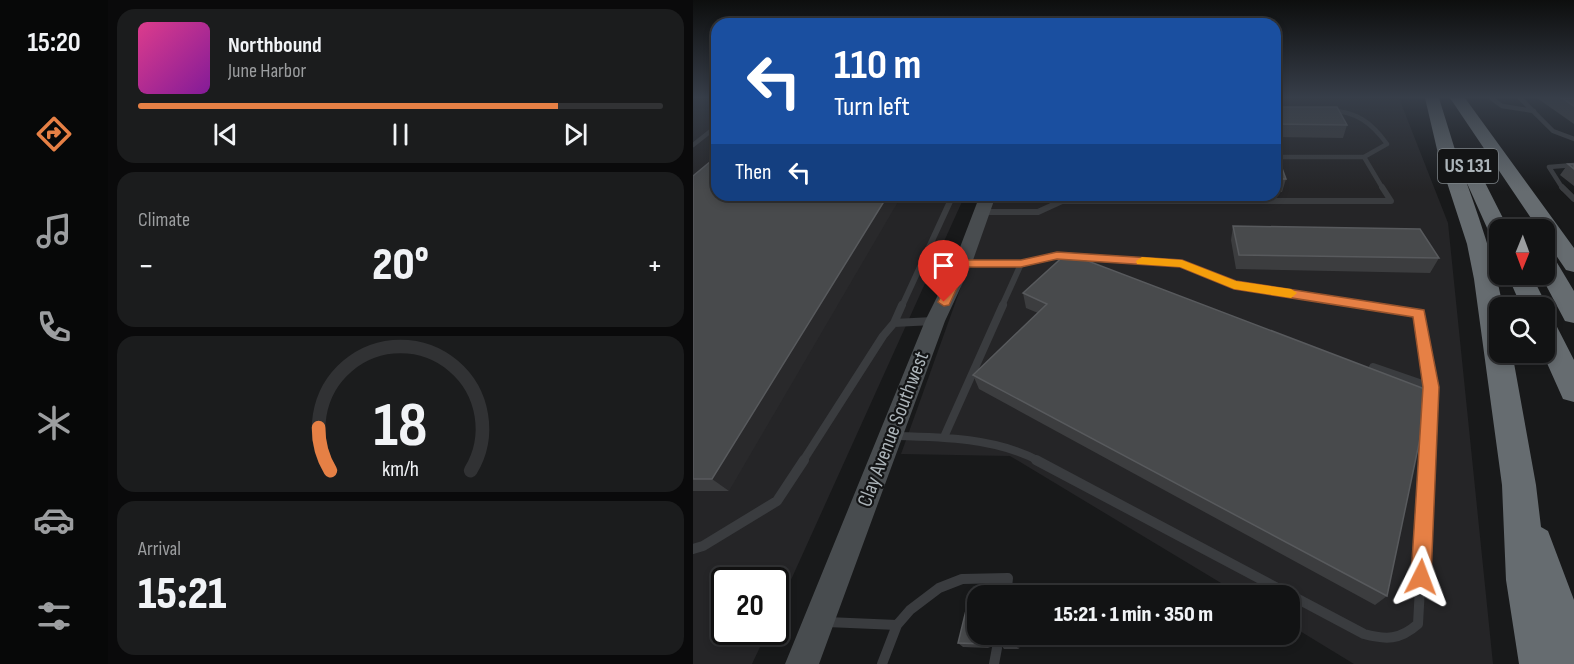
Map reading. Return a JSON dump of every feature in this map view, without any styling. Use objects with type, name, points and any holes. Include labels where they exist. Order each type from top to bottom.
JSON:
[{"type":"highway","points":[[1441,129],[1487,279],[1519,485],[1526,580],[1541,664]]},
{"type":"highway","name":"US 131","points":[[1448,129],[1493,219]]},
{"type":"highway","name":"US 131","points":[[1472,129],[1522,219]]},
{"type":"highway","points":[[1479,129],[1574,265]]},
{"type":"highway","points":[[1555,279],[1574,314]]},
{"type":"highway","points":[[1555,349],[1574,390]]},
{"type":"highway","points":[[1519,485],[1550,594],[1574,648]]},
{"type":"street","name":"Clay Avenue Southwest","points":[[803,664],[935,321],[963,263],[985,204]]},
{"type":"lane","points":[[1281,157],[1364,157],[1387,144],[1377,129]]},
{"type":"lane","points":[[1552,129],[1574,139]]},
{"type":"lane","points":[[693,145],[711,131]]},
{"type":"lane","points":[[985,204],[1038,212],[1062,201],[1391,201],[1364,157]]},
{"type":"lane","points":[[1574,165],[1549,167],[1565,192],[1574,199]]},
{"type":"lane","points":[[693,549],[703,546],[777,501],[883,336],[894,323],[950,201]]},
{"type":"lane","points":[[890,436],[944,437],[1020,451],[1364,634],[1386,640],[1406,636],[1418,624],[1431,387],[1419,313],[1234,284],[1182,264],[1057,255],[1021,264],[963,263]]},
{"type":"lane","points":[[944,437],[1021,264]]},
{"type":"lane","points":[[894,323],[935,321]]},
{"type":"lane","points":[[1373,367],[1431,387]]},
{"type":"lane","points":[[882,664],[897,625],[910,610],[939,588],[962,579],[1008,578],[1007,585]]},
{"type":"lane","points":[[819,621],[897,625]]},
{"type":"lane","points":[[994,664],[997,648]]},
{"type":"shaded area","points":[[693,129],[711,129],[711,201],[962,201],[789,584],[789,567],[711,567],[711,645],[761,645],[752,664],[693,664]]},
{"type":"shaded area","points":[[1281,129],[1411,129],[1448,223],[1493,664],[1354,664],[1300,631],[1300,585],[1224,585],[1010,456],[901,454],[992,201],[1281,201]]},
{"type":"building","points":[[711,161],[711,201],[884,201],[712,479],[693,479],[693,176]]},
{"type":"building","points":[[1281,166],[1286,179],[1281,179]]},
{"type":"building","points":[[1233,226],[1420,229],[1439,258],[1239,255]]},
{"type":"building","points":[[1067,253],[1430,391],[1387,596],[973,375],[1047,304],[1023,293]]},
{"type":"building","points":[[967,606],[967,643],[958,643]]},
{"type":"slow traffic","points":[[1142,261],[1182,264],[1234,284],[1291,293]]},
{"type":"route","points":[[944,302],[963,263],[1021,264],[1057,255],[1182,264],[1234,284],[1419,313],[1431,387],[1421,577]]}]
